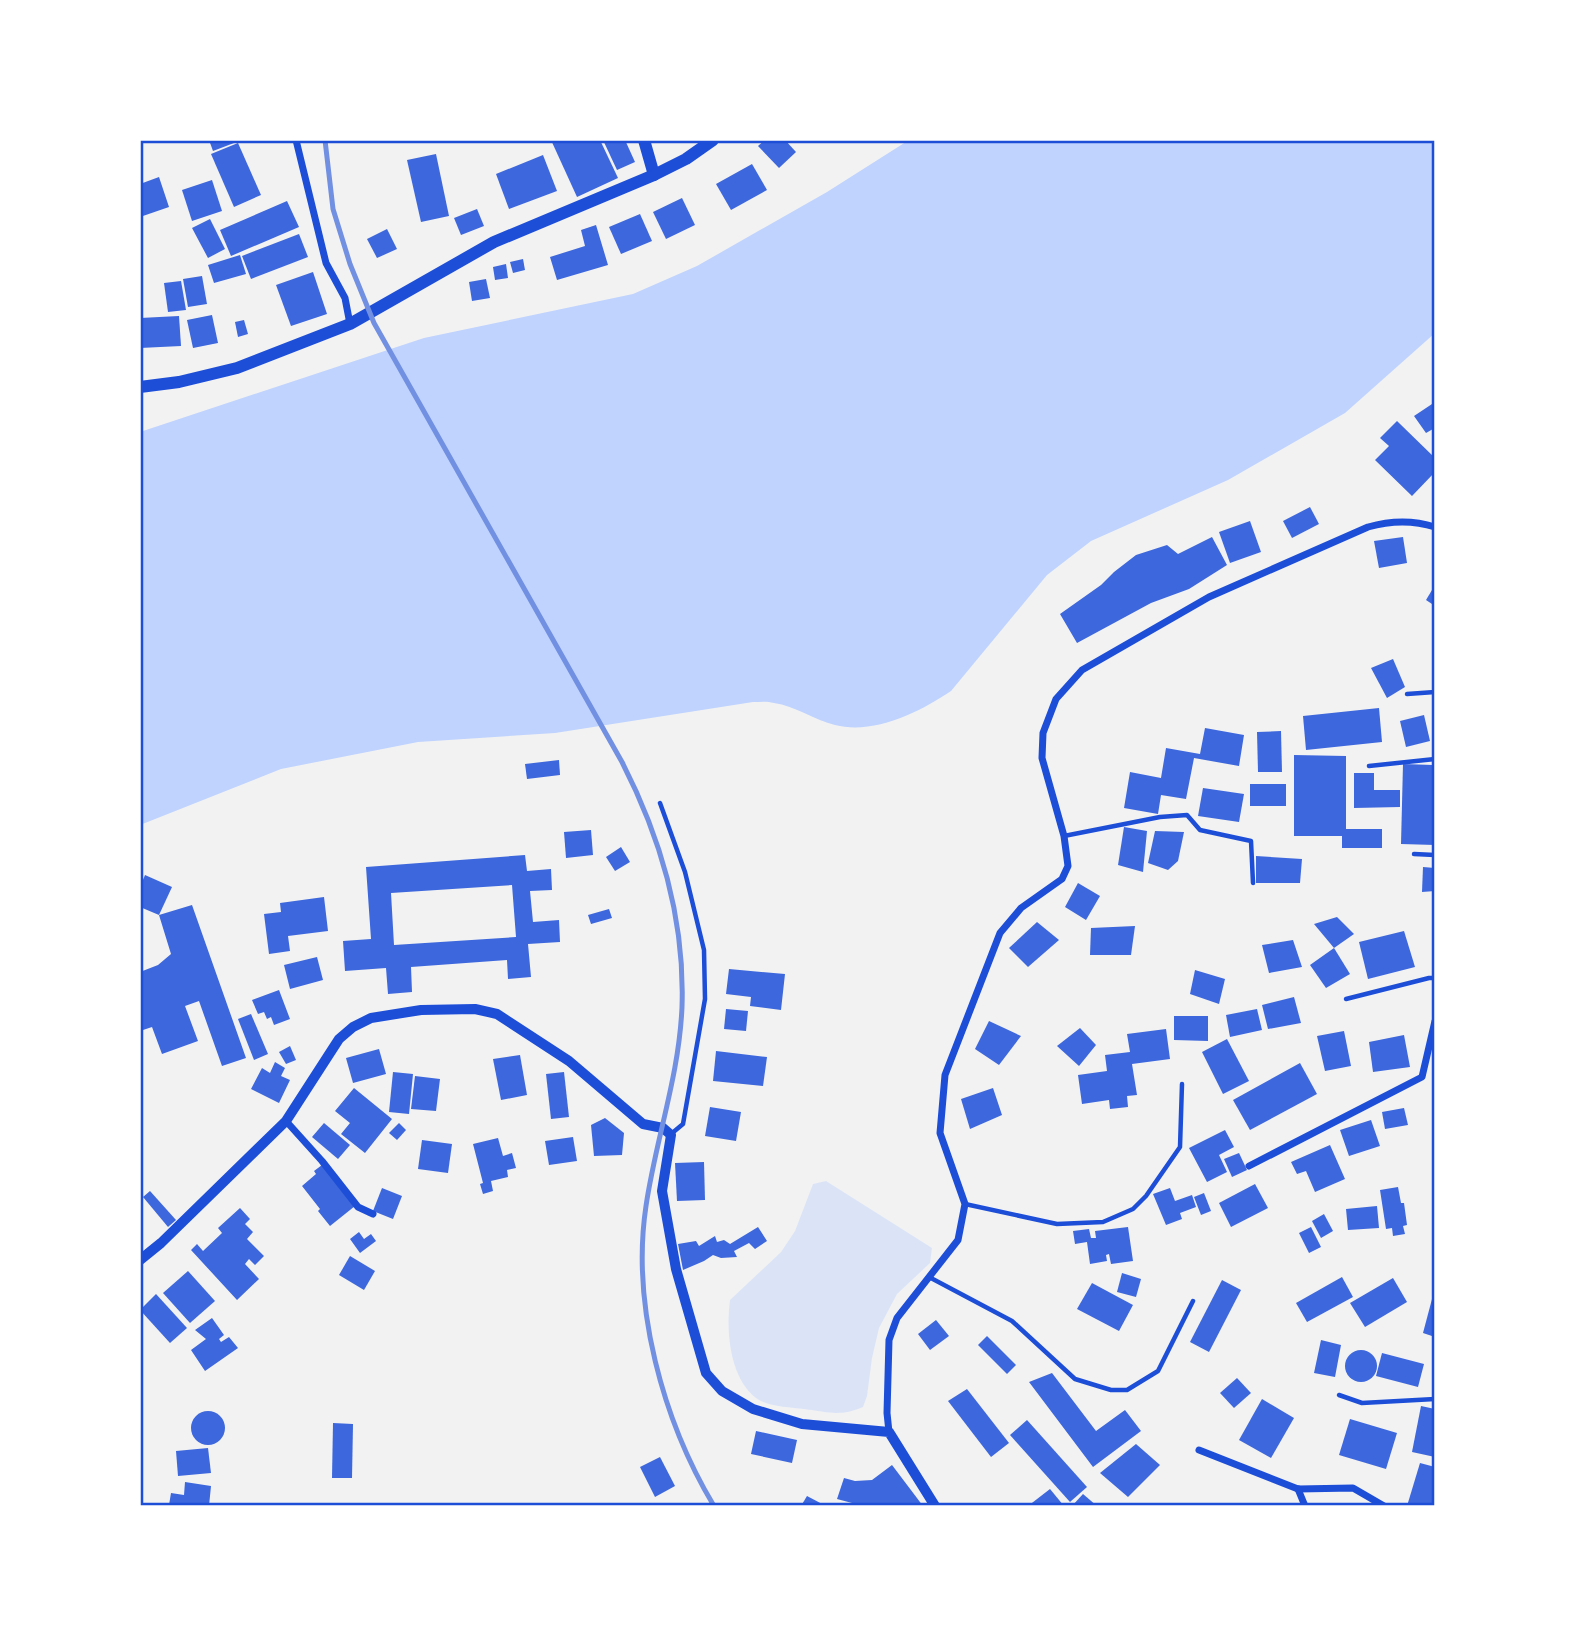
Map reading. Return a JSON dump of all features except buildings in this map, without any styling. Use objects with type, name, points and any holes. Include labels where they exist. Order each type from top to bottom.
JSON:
[{"type":"main road","points":[[644,140],[654,175]]},
{"type":"main road","points":[[140,387],[179,382],[237,368],[350,324],[494,242],[654,175],[686,159],[713,140]]},
{"type":"street","points":[[296,140],[326,263],[345,298],[350,324]]},
{"type":"street","points":[[934,1506],[889,1432],[889,1340],[897,1318],[958,1240],[965,1204],[940,1133],[945,1075],[1000,933],[1021,908],[1062,879],[1068,866],[1063,836],[1042,758],[1043,733],[1056,699],[1082,670],[1209,597],[1368,527],[1386,522],[1435,527]]},
{"type":"street","points":[[140,1260],[161,1243],[286,1121],[339,1039],[352,1027],[371,1018],[408,1012],[475,1009],[497,1014],[569,1061],[643,1124],[663,1128],[671,1135],[662,1191],[676,1269],[706,1373],[722,1391],[753,1409],[802,1424],[889,1432]]},
{"type":"street","points":[[1249,1166],[1422,1077],[1435,1021]]},
{"type":"street","points":[[286,1121],[358,1207],[373,1214]]},
{"type":"street","points":[[1199,1450],[1298,1489],[1353,1488],[1384,1506]]},
{"type":"street","points":[[1298,1489],[1305,1506]]},
{"type":"lane","points":[[1407,694],[1435,692]]},
{"type":"lane","points":[[1369,765],[1435,760]]},
{"type":"lane","points":[[660,803],[685,872],[704,950],[705,999],[683,1124],[671,1135]]},
{"type":"lane","points":[[1063,836],[1160,817],[1187,815],[1200,830],[1251,841],[1253,883]]},
{"type":"lane","points":[[1414,854],[1435,855]]},
{"type":"lane","points":[[1346,999],[1435,978]]},
{"type":"lane","points":[[965,1204],[1057,1224],[1103,1222],[1133,1209],[1146,1196],[1180,1147],[1182,1084]]},
{"type":"lane","points":[[929,1277],[1012,1321],[1076,1379],[1111,1390],[1127,1390],[1158,1371],[1193,1301]]},
{"type":"lane","points":[[1339,1395],[1362,1403],[1435,1399]]},
{"type":"shaded area","points":[[826,1181],[932,1248],[930,1263],[897,1294],[879,1328],[863,1407],[841,1413],[779,1406],[756,1398],[740,1378],[729,1339],[730,1300],[781,1252],[795,1231],[813,1184]]},
{"type":"water","points":[[909,140],[1435,140],[1435,333],[1345,413],[1228,480],[1091,541],[1047,575],[951,691],[896,720],[865,727],[850,727],[827,723],[782,705],[753,702],[555,733],[418,742],[281,769],[140,825],[140,432],[424,338],[633,294],[697,266],[827,192]]},
{"type":"railway","points":[[325,140],[333,209],[350,264],[374,323],[622,762],[648,820],[668,881],[679,943],[682,1007],[677,1058],[646,1206],[643,1283],[647,1322],[666,1400],[696,1473],[714,1506]]}]
